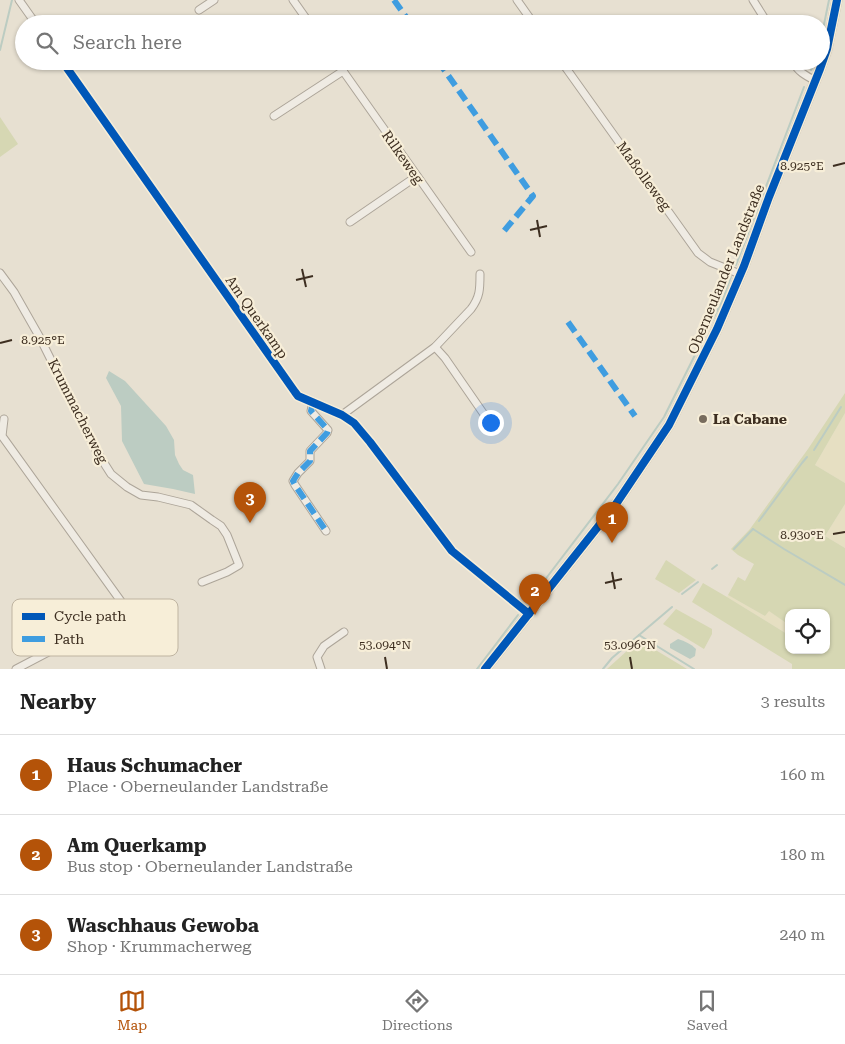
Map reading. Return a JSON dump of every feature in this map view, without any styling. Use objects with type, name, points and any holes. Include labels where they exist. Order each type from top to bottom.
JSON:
[{"type":"street","points":[[19,0],[30,15]]},
{"type":"street","points":[[199,10],[214,0]]},
{"type":"street","points":[[293,0],[304,15]]},
{"type":"street","points":[[517,0],[528,15]]},
{"type":"street","points":[[753,0],[762,15]]},
{"type":"street","name":"Oberneulander Landstraße","points":[[830,33],[836,0]]},
{"type":"street","name":"Am Querkamp","points":[[68,70],[298,396],[342,415],[354,423],[452,551],[529,614]]},
{"type":"street","points":[[274,116],[343,70]]},
{"type":"street","name":"Rilkeweg","points":[[343,70],[471,252]]},
{"type":"street","name":"Maßolleweg","points":[[568,70],[698,253],[710,262],[740,274]]},
{"type":"street","points":[[798,70],[816,81]]},
{"type":"street","name":"Oberneulander Landstraße","points":[[485,669],[616,504],[669,425],[710,345],[740,274],[820,70]]},
{"type":"street","points":[[350,222],[417,176]]},
{"type":"street","name":"Krummacherweg","points":[[0,273],[14,292],[39,336],[97,452],[111,474],[141,495],[191,505],[220,526],[228,535],[239,565],[202,582]]},
{"type":"street","points":[[342,415],[435,346],[476,302],[480,292],[480,274]]},
{"type":"street","points":[[435,346],[490,423]]},
{"type":"street","points":[[313,402],[311,411],[328,430],[310,451],[310,461],[293,480],[326,532]]},
{"type":"street","points":[[4,419],[2,436],[120,599]]},
{"type":"street","points":[[322,669],[317,657],[324,646],[344,632]]},
{"type":"street","points":[[16,669],[41,656]]},
{"type":"shaded area","points":[[109,371],[125,381],[166,426],[174,440],[175,455],[179,464],[183,470],[193,475],[195,494],[144,484],[122,441],[121,406],[106,378]]},
{"type":"shaded area","points":[[845,413],[845,483],[815,465]]},
{"type":"shaded area","points":[[845,504],[845,548],[825,536]]},
{"type":"shaded area","points":[[728,595],[765,616],[768,610],[785,622],[785,633],[727,597]]},
{"type":"shaded area","points":[[678,639],[696,649],[695,656],[690,659],[670,648],[670,644]]},
{"type":"green space","points":[[0,117],[18,144],[0,157]]},
{"type":"green space","points":[[845,393],[845,413],[815,465],[845,483],[845,504],[825,536],[845,548],[845,669],[792,669],[792,664],[692,602],[703,583],[785,633],[785,654],[830,654],[830,609],[785,609],[785,622],[769,611],[765,616],[728,595],[738,577],[745,581],[754,564],[731,549],[750,529],[808,449]]},
{"type":"green space","points":[[666,560],[696,580],[679,593],[655,579]]},
{"type":"green space","points":[[676,609],[712,629],[712,634],[704,649],[663,624]]},
{"type":"green space","points":[[639,640],[687,669],[607,669]]},
{"type":"waterway","points":[[0,50],[12,0]]},
{"type":"waterway","points":[[826,15],[829,0]]},
{"type":"waterway","points":[[736,265],[804,87]]},
{"type":"waterway","points":[[528,602],[618,484],[664,417],[723,299],[731,277]]},
{"type":"waterway","points":[[814,450],[841,407]]},
{"type":"waterway","points":[[759,521],[807,457]]},
{"type":"waterway","points":[[753,529],[845,585]]},
{"type":"waterway","points":[[734,549],[753,529]]},
{"type":"waterway","points":[[712,569],[717,565]]},
{"type":"waterway","points":[[682,594],[698,582]]},
{"type":"waterway","points":[[603,669],[612,658],[672,607]]},
{"type":"waterway","points":[[477,669],[518,615]]},
{"type":"waterway","points":[[639,635],[694,669]]},
{"type":"marked path","points":[[394,0],[405,15]]},
{"type":"marked path","points":[[444,70],[533,196],[504,231]]},
{"type":"marked path","points":[[568,322],[635,416]]},
{"type":"marked path","points":[[313,402],[311,411],[328,430],[310,451],[310,461],[293,481],[326,531]]},
{"type":"cycle path","points":[[830,34],[837,0]]},
{"type":"cycle path","points":[[68,70],[298,396],[342,415],[354,423],[452,551],[529,614]]},
{"type":"cycle path","points":[[485,669],[616,504],[669,425],[717,329],[744,266],[769,197],[820,70]]},
{"type":"place","name":"La Cabane","points":[[703,419]]},
{"type":"place","name":"Waschhaus Gewoba","points":[[250,523]]},
{"type":"place","name":"Haus Schumacher","points":[[612,543]]},
{"type":"place","name":"Am Querkamp","points":[[535,615]]}]
